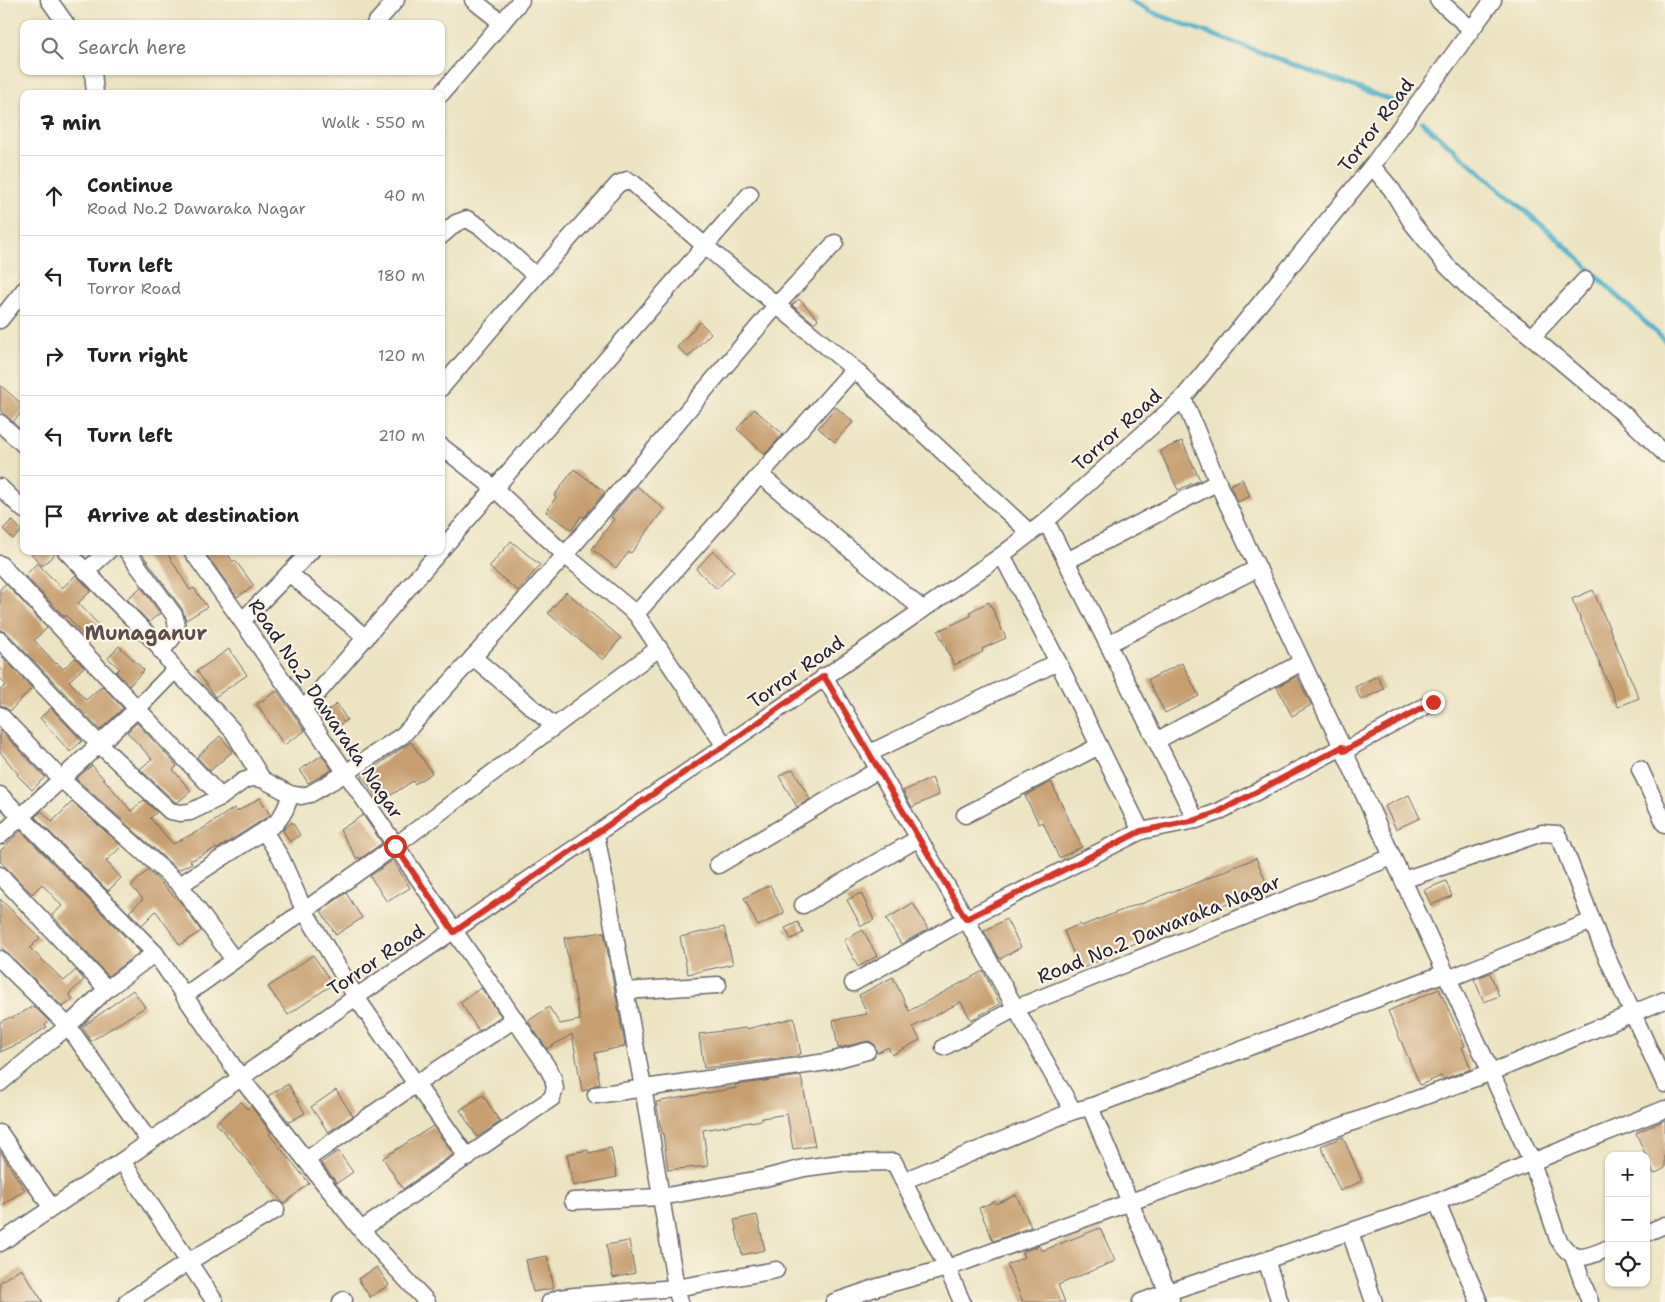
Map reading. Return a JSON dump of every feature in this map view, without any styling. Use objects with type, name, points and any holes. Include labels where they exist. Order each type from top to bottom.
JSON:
[{"type":"street","points":[[49,0],[63,20]]},
{"type":"street","points":[[378,20],[396,0]]},
{"type":"street","points":[[473,0],[502,23]]},
{"type":"street","points":[[444,90],[521,0]]},
{"type":"street","points":[[1438,0],[1471,29]]},
{"type":"street","name":"Torror Road","points":[[0,1243],[122,1161],[356,997],[725,746],[1002,554],[1046,521],[1183,398],[1372,166],[1493,0]]},
{"type":"street","points":[[94,75],[95,90]]},
{"type":"street","points":[[1372,166],[1392,190],[1412,224],[1446,265],[1473,292],[1532,337],[1627,417],[1665,454]]},
{"type":"street","points":[[445,383],[536,276],[618,184],[628,180],[776,306],[854,369],[1030,533]]},
{"type":"street","points":[[445,546],[750,194]]},
{"type":"street","points":[[445,233],[456,223],[467,219],[482,228],[536,276]]},
{"type":"street","points":[[0,640],[99,744],[170,810],[180,813],[190,812],[221,797],[243,781],[252,778],[262,779],[290,794],[301,796],[310,794],[346,773],[403,735],[565,555],[776,306],[835,243]]},
{"type":"street","points":[[1532,337],[1585,280]]},
{"type":"street","points":[[0,320],[20,295]]},
{"type":"street","points":[[636,614],[854,369]]},
{"type":"street","points":[[1183,398],[1218,482],[1492,1072],[1532,1162],[1558,1239],[1564,1249],[1573,1256],[1590,1302]]},
{"type":"street","points":[[0,423],[20,438]]},
{"type":"street","points":[[445,449],[494,488],[565,555],[636,614],[725,746]]},
{"type":"street","points":[[760,475],[922,609]]},
{"type":"street","points":[[1067,561],[1218,482]]},
{"type":"street","points":[[0,487],[20,506]]},
{"type":"street","points":[[1046,521],[1196,820]]},
{"type":"street","points":[[1002,554],[1058,662],[1141,831]]},
{"type":"street","points":[[70,555],[157,644],[175,670],[233,731],[262,779]]},
{"type":"street","points":[[86,571],[104,555]]},
{"type":"street","points":[[130,555],[174,615],[178,624],[177,632],[161,651]]},
{"type":"street","name":"Road No.2 Dawaraka Nagar","points":[[195,555],[515,1019],[553,1078],[555,1088],[552,1098],[468,1158],[361,1230]]},
{"type":"street","points":[[242,621],[307,555]]},
{"type":"street","points":[[303,710],[438,555]]},
{"type":"street","points":[[0,564],[221,797]]},
{"type":"street","points":[[1108,644],[1258,568]]},
{"type":"street","points":[[289,573],[366,638]]},
{"type":"street","points":[[184,996],[395,846],[659,648]]},
{"type":"street","points":[[473,657],[554,726]]},
{"type":"street","points":[[870,753],[1058,662]]},
{"type":"street","points":[[1156,741],[1302,662]]},
{"type":"street","points":[[0,836],[137,709],[175,670]]},
{"type":"street","points":[[824,676],[966,919],[1073,1111]]},
{"type":"street","points":[[853,983],[966,919],[1141,831],[1196,820],[1218,812],[1433,702]]},
{"type":"street","points":[[0,715],[61,779],[180,886],[234,960]]},
{"type":"street","points":[[965,815],[1099,746]]},
{"type":"street","points":[[1640,769],[1665,824]]},
{"type":"street","points":[[718,865],[878,770]]},
{"type":"street","points":[[180,886],[276,823],[284,815],[290,794]]},
{"type":"street","points":[[0,795],[154,953],[241,1078],[361,1230],[427,1302]]},
{"type":"street","points":[[264,831],[281,858],[304,910],[356,997],[468,1158]]},
{"type":"street","points":[[1403,880],[1542,833],[1557,834],[1592,921],[1665,1084]]},
{"type":"street","points":[[596,834],[644,1087],[678,1295]]},
{"type":"street","points":[[803,905],[919,838]]},
{"type":"street","name":"Road No.2 Dawaraka Nagar","points":[[944,1046],[1016,1008],[1392,857]]},
{"type":"street","points":[[0,875],[107,989]]},
{"type":"street","points":[[903,1181],[1073,1111],[1090,1107],[1592,921]]},
{"type":"street","points":[[0,1082],[68,1026],[107,989],[154,953]]},
{"type":"street","points":[[0,959],[68,1026],[149,1141]]},
{"type":"street","points":[[625,991],[718,985]]},
{"type":"street","points":[[834,1302],[878,1287],[947,1268],[1492,1072],[1665,1000]]},
{"type":"street","points":[[306,1160],[515,1019]]},
{"type":"street","points":[[596,1095],[827,1062],[867,1051]]},
{"type":"street","points":[[1090,1107],[1170,1297]]},
{"type":"street","points":[[1141,1302],[1170,1297],[1266,1260],[1437,1202],[1665,1109]]},
{"type":"street","points":[[0,1132],[52,1208]]},
{"type":"street","points":[[122,1161],[215,1302]]},
{"type":"street","points":[[573,1201],[661,1196],[765,1178],[804,1168],[841,1163],[894,1162],[962,1302]]},
{"type":"street","points":[[1437,1202],[1479,1302]]},
{"type":"street","points":[[127,1302],[188,1262],[276,1210]]},
{"type":"street","points":[[1650,1231],[1665,1225]]},
{"type":"street","points":[[1350,1232],[1374,1302]]},
{"type":"street","points":[[1573,1256],[1588,1256],[1605,1250]]},
{"type":"street","points":[[1266,1260],[1280,1302]]},
{"type":"street","points":[[550,1302],[559,1298],[575,1296],[678,1295],[776,1270]]},
{"type":"building","points":[[799,299],[818,319],[814,323],[792,305]]},
{"type":"building","points":[[700,322],[711,333],[688,357],[677,347]]},
{"type":"building","points":[[0,385],[20,402],[20,414],[13,422],[0,410]]},
{"type":"building","points":[[836,407],[853,422],[835,442],[818,428]]},
{"type":"building","points":[[754,409],[783,434],[765,454],[737,429]]},
{"type":"building","points":[[1182,441],[1200,480],[1178,490],[1160,451]]},
{"type":"building","points":[[574,469],[605,492],[583,518],[581,516],[572,530],[546,512],[556,497],[554,496]]},
{"type":"building","points":[[1242,479],[1250,496],[1238,502],[1230,485]]},
{"type":"building","points":[[637,486],[664,509],[631,553],[629,552],[616,568],[592,549],[614,519],[611,517]]},
{"type":"building","points":[[12,520],[20,529],[20,533],[13,539],[3,529]]},
{"type":"building","points":[[511,541],[540,565],[518,591],[489,567]]},
{"type":"building","points":[[713,551],[734,571],[717,589],[696,569]]},
{"type":"building","points":[[32,555],[54,555],[42,566]]},
{"type":"building","points":[[143,555],[168,555],[190,590],[194,588],[207,607],[186,620],[182,609]]},
{"type":"building","points":[[207,555],[229,555],[233,562],[235,560],[254,586],[237,597]]},
{"type":"building","points":[[37,563],[62,588],[76,575],[91,591],[78,603],[98,624],[84,636],[66,615],[65,617],[25,576]]},
{"type":"building","points":[[6,584],[47,628],[34,640],[56,664],[63,669],[75,658],[84,667],[69,681],[86,700],[102,686],[123,708],[100,730],[7,633],[0,630],[0,589]]},
{"type":"building","points":[[141,587],[160,613],[149,622],[127,599]]},
{"type":"building","points":[[1593,590],[1639,698],[1618,707],[1572,599]]},
{"type":"building","points":[[566,592],[621,638],[603,660],[548,613]]},
{"type":"building","points":[[989,602],[1006,638],[982,649],[983,652],[954,665],[938,631],[971,616],[969,612]]},
{"type":"building","points":[[119,646],[144,670],[129,686],[116,672],[120,669],[108,658]]},
{"type":"building","points":[[229,649],[247,675],[215,697],[197,671]]},
{"type":"building","points":[[3,657],[32,688],[10,711],[0,705],[0,690],[6,685],[0,678],[0,660]]},
{"type":"building","points":[[1182,663],[1199,696],[1165,713],[1148,680]]},
{"type":"building","points":[[1297,676],[1311,705],[1292,716],[1277,687]]},
{"type":"building","points":[[1377,676],[1384,689],[1361,700],[1355,687]]},
{"type":"building","points":[[277,691],[305,731],[284,745],[257,704]]},
{"type":"building","points":[[337,704],[347,720],[333,729],[322,714]]},
{"type":"building","points":[[51,708],[82,741],[70,752],[40,718]]},
{"type":"building","points":[[137,723],[177,766],[173,770],[191,791],[178,802],[175,802],[140,769],[152,759],[127,732]]},
{"type":"building","points":[[0,730],[45,777],[32,790],[17,775],[0,752]]},
{"type":"building","points":[[220,736],[233,751],[210,771],[197,757]]},
{"type":"building","points":[[411,742],[432,773],[415,784],[413,781],[380,802],[362,776]]},
{"type":"building","points":[[322,755],[332,770],[308,783],[300,770]]},
{"type":"building","points":[[92,765],[131,811],[144,800],[157,812],[150,818],[173,844],[204,828],[234,808],[236,812],[260,798],[270,815],[217,849],[190,861],[192,863],[178,870],[76,779]]},
{"type":"building","points":[[793,769],[810,799],[797,807],[779,776]]},
{"type":"building","points":[[932,778],[939,795],[912,807],[903,791]]},
{"type":"building","points":[[1051,782],[1082,847],[1059,858],[1043,822],[1039,824],[1025,796]]},
{"type":"building","points":[[1409,795],[1420,818],[1396,829],[1385,806]]},
{"type":"building","points":[[72,802],[122,846],[106,861],[121,878],[108,891],[35,817],[42,811],[52,822]]},
{"type":"building","points":[[363,815],[382,843],[360,859],[359,857],[357,859],[340,830]]},
{"type":"building","points":[[292,822],[300,835],[290,842],[283,830]]},
{"type":"building","points":[[21,831],[140,952],[108,976],[52,915],[62,906],[42,884],[32,894],[0,861],[0,851]]},
{"type":"building","points":[[1256,858],[1269,889],[1210,911],[1080,969],[1064,931],[1179,890]]},
{"type":"building","points":[[393,860],[410,888],[387,902],[370,876]]},
{"type":"building","points":[[148,870],[181,903],[201,931],[180,945],[156,911],[142,925],[129,912],[143,899],[131,886]]},
{"type":"building","points":[[1446,881],[1452,896],[1431,905],[1424,890]]},
{"type":"building","points":[[770,885],[784,913],[758,926],[744,898]]},
{"type":"building","points":[[346,893],[362,918],[336,935],[321,911]]},
{"type":"building","points":[[861,893],[874,920],[861,926],[847,900]]},
{"type":"building","points":[[0,899],[40,938],[30,948],[64,981],[76,970],[84,980],[69,994],[73,999],[63,1007],[0,946]]},
{"type":"building","points":[[913,903],[928,929],[901,944],[886,919]]},
{"type":"building","points":[[1006,919],[1021,947],[1000,959],[984,931]]},
{"type":"building","points":[[798,922],[803,933],[791,939],[785,928]]},
{"type":"building","points":[[724,927],[733,964],[688,974],[680,937]]},
{"type":"building","points":[[863,930],[877,956],[858,967],[844,940]]},
{"type":"building","points":[[604,932],[625,1046],[595,1053],[600,1084],[582,1091],[572,1034],[547,1049],[528,1021],[549,1007],[560,1024],[580,1020],[564,938]]},
{"type":"building","points":[[313,955],[333,984],[288,1015],[268,987]]},
{"type":"building","points":[[983,971],[1000,1004],[971,1020],[961,1002],[913,1027],[920,1040],[892,1055],[888,1047],[877,1053],[874,1044],[869,1041],[838,1048],[833,1020],[867,1014],[859,995],[893,977],[909,1011]]},
{"type":"building","points":[[1490,973],[1499,996],[1484,1002],[1474,979]]},
{"type":"building","points":[[481,988],[501,1016],[479,1031],[460,1002]]},
{"type":"building","points":[[1439,989],[1465,1046],[1462,1047],[1471,1069],[1443,1079],[1441,1076],[1420,1085],[1388,1011]]},
{"type":"building","points":[[133,990],[145,1007],[91,1041],[82,1027]]},
{"type":"building","points":[[34,1006],[49,1021],[45,1025],[47,1027],[23,1042],[0,1052],[0,1022]]},
{"type":"building","points":[[794,1018],[801,1054],[704,1068],[699,1034],[746,1029]]},
{"type":"building","points":[[801,1076],[815,1146],[793,1149],[787,1114],[762,1118],[762,1120],[703,1130],[708,1166],[668,1170],[663,1133],[656,1102],[736,1088],[735,1085]]},
{"type":"building","points":[[288,1084],[305,1113],[289,1122],[268,1096]]},
{"type":"building","points":[[336,1090],[353,1116],[328,1132],[311,1107]]},
{"type":"building","points":[[483,1095],[500,1122],[477,1137],[460,1110]]},
{"type":"building","points":[[241,1102],[247,1109],[251,1106],[271,1133],[269,1134],[309,1183],[284,1204],[216,1123]]},
{"type":"building","points":[[1665,1120],[1665,1168],[1654,1174],[1650,1165],[1650,1152],[1644,1152],[1636,1133]]},
{"type":"building","points":[[433,1126],[453,1154],[403,1189],[383,1158]]},
{"type":"building","points":[[1343,1137],[1362,1181],[1340,1191],[1321,1146]]},
{"type":"building","points":[[611,1148],[617,1177],[573,1186],[567,1154],[588,1150],[589,1153]]},
{"type":"building","points":[[0,1151],[25,1190],[0,1206]]},
{"type":"building","points":[[338,1151],[353,1172],[337,1183],[321,1163]]},
{"type":"building","points":[[1016,1195],[1031,1227],[993,1241],[979,1208],[995,1201],[996,1204]]},
{"type":"building","points":[[757,1215],[765,1250],[742,1255],[734,1220]]},
{"type":"building","points":[[1100,1228],[1115,1261],[1058,1285],[1065,1302],[1023,1302],[1007,1265],[1024,1257],[1022,1252],[1039,1246],[1041,1250],[1044,1250]]},
{"type":"building","points":[[629,1241],[635,1273],[613,1278],[606,1245]]},
{"type":"building","points":[[547,1256],[554,1288],[533,1292],[526,1260]]},
{"type":"building","points":[[377,1267],[389,1285],[370,1297],[358,1279]]},
{"type":"building","points":[[21,1268],[43,1302],[0,1302],[0,1282]]},
{"type":"waterway","points":[[1130,0],[1151,12],[1401,104]]},
{"type":"waterway","points":[[1422,122],[1558,239],[1665,341]]},
{"type":"district","name":"Munaganur","points":[[146,633]]},
{"type":"route","points":[[395,846],[454,932],[824,676],[966,919],[1141,831],[1196,820],[1218,812],[1342,747],[1344,751],[1433,702]]}]
